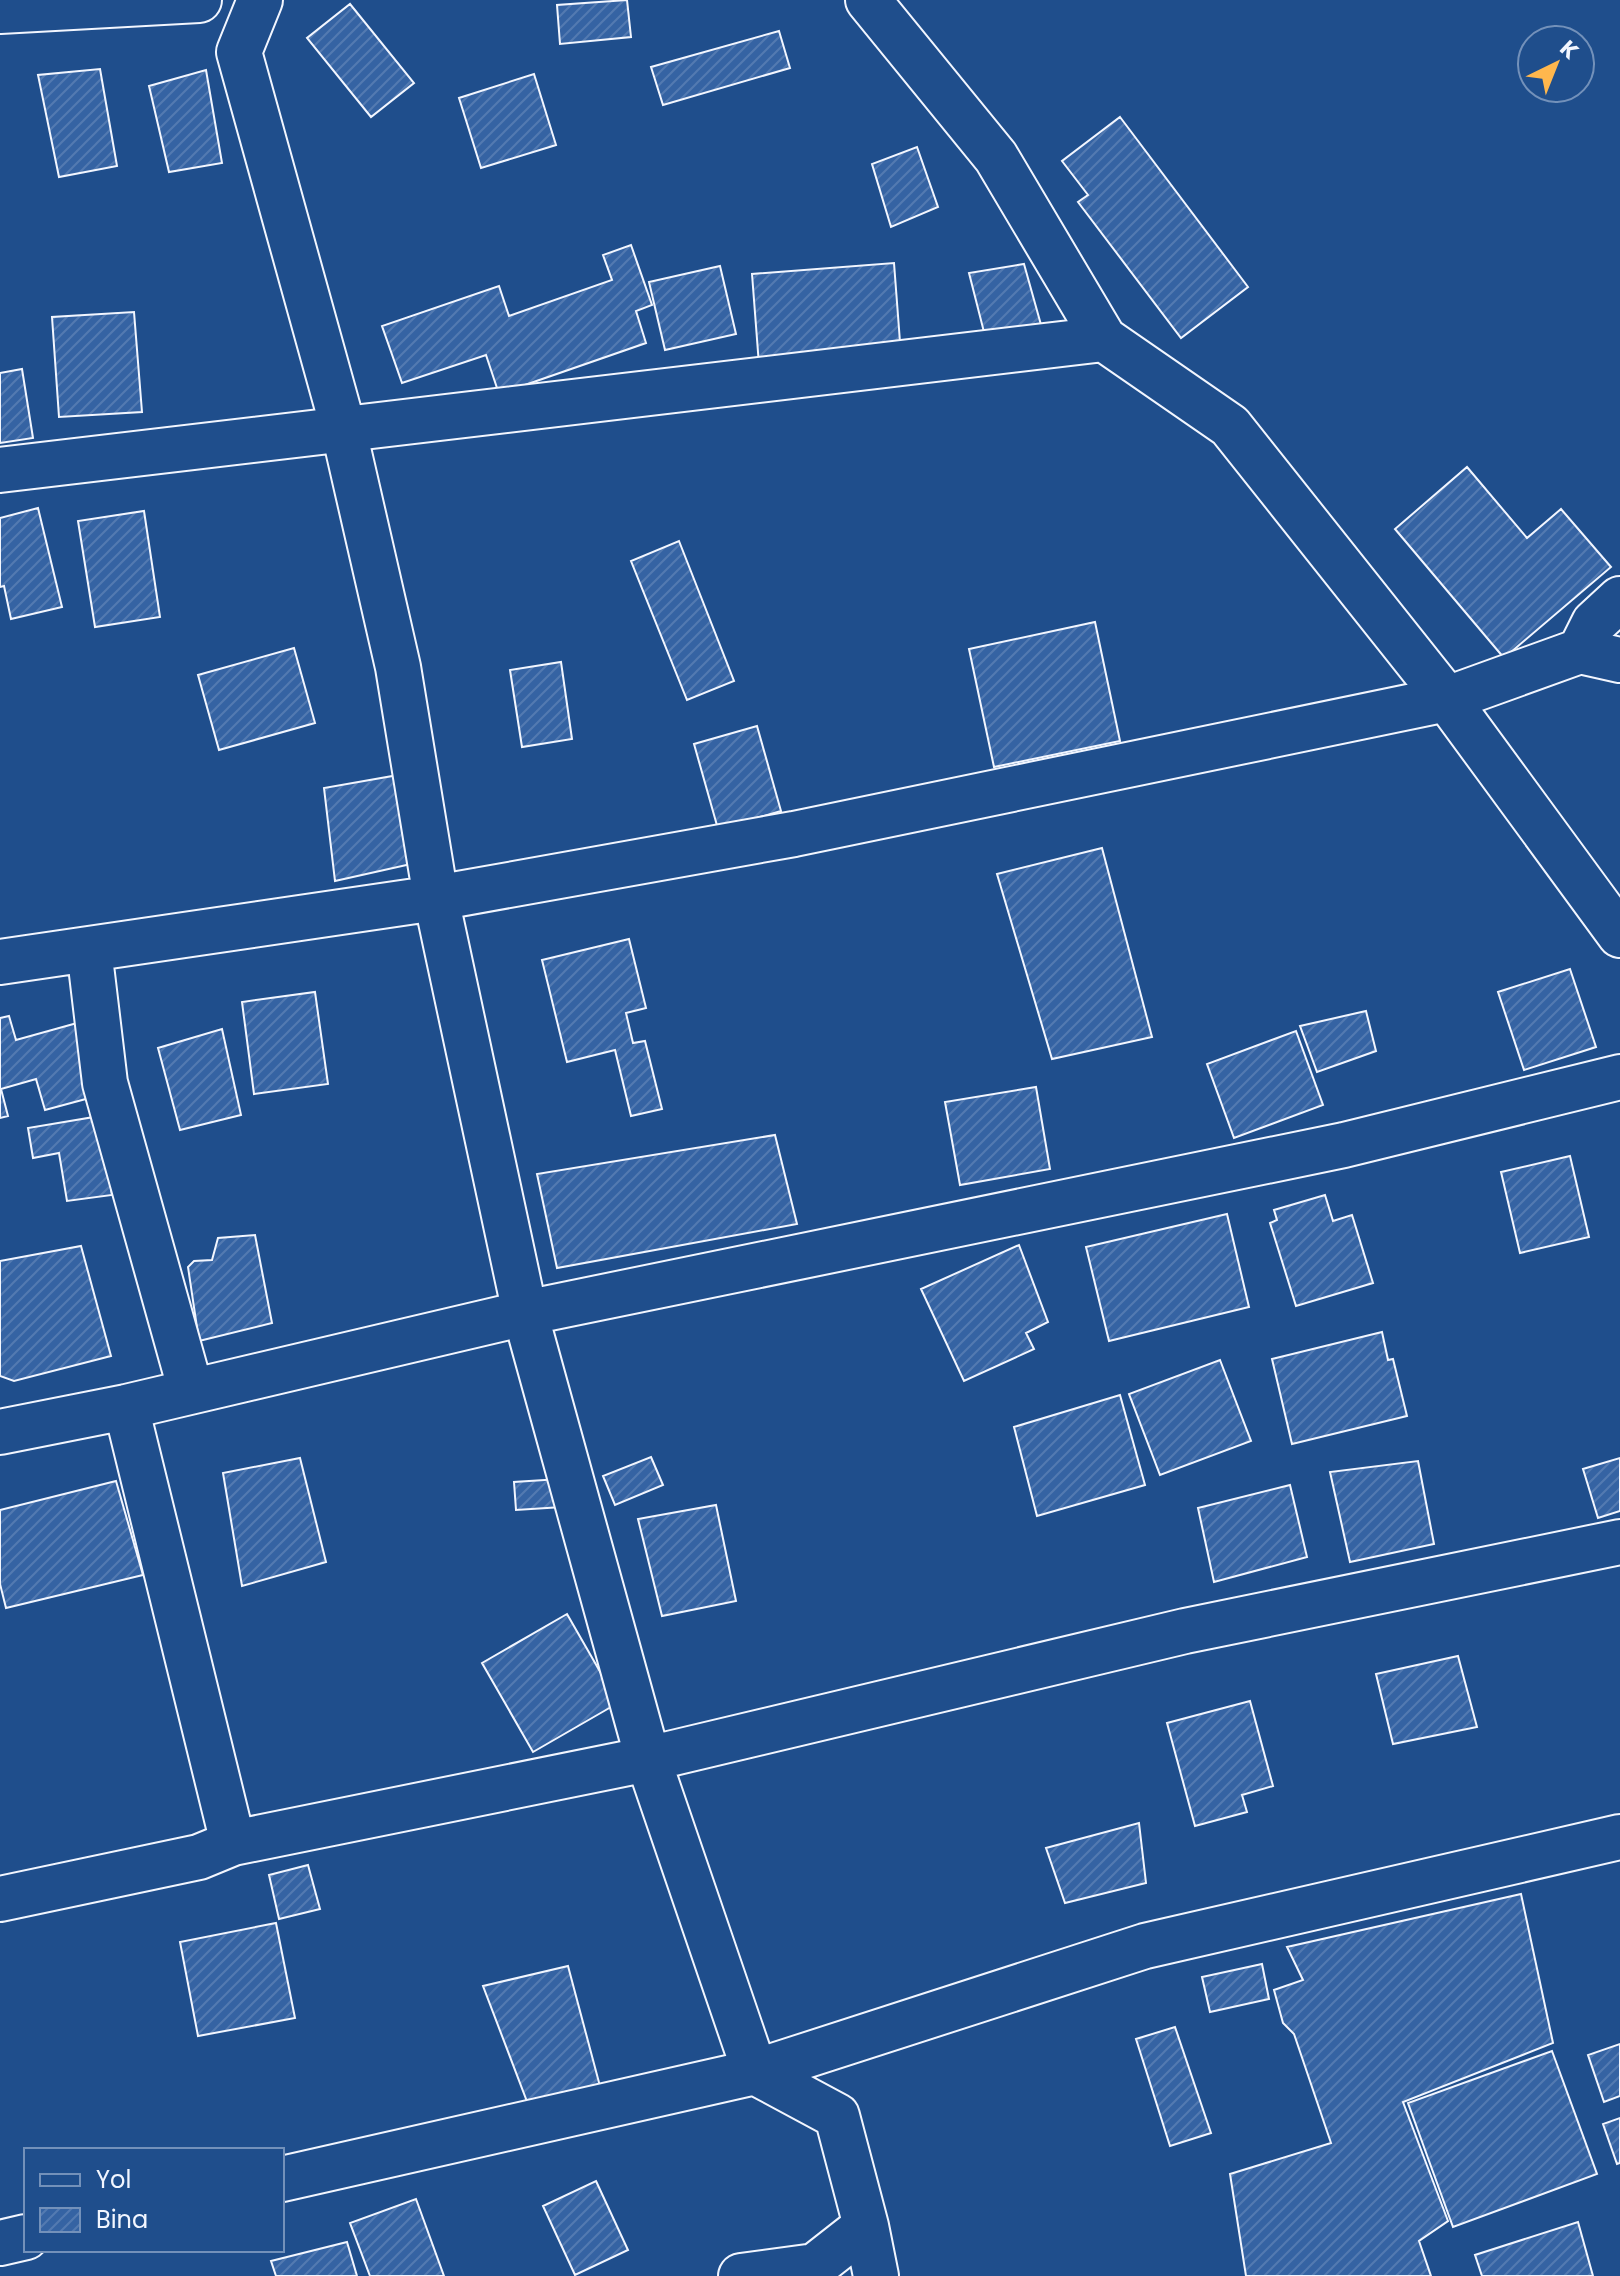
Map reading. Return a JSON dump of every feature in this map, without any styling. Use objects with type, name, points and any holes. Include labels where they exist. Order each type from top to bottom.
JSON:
[{"type":"street","points":[[0,11],[199,0]]},
{"type":"street","points":[[260,0],[239,52],[343,427],[398,667],[436,898],[525,1313],[648,1759],[755,2072],[837,2116],[876,2276]]},
{"type":"street","points":[[868,0],[996,157],[1104,339],[1230,426],[1447,699],[1620,935]]},
{"type":"street","points":[[0,470],[1104,339]]},
{"type":"street","points":[[0,962],[436,898],[794,834],[1447,699],[1600,656],[1594,623],[1620,599]]},
{"type":"street","points":[[89,949],[105,1083],[191,1391]]},
{"type":"street","points":[[0,1432],[126,1407],[525,1313],[1344,1145],[1620,1077]]},
{"type":"street","points":[[126,1407],[233,1843]]},
{"type":"street","points":[[0,1899],[199,1857],[233,1843],[648,1759],[1185,1631],[1620,1542]]},
{"type":"street","points":[[284,2179],[755,2072],[1145,1946],[1620,1837]]},
{"type":"street","points":[[741,2276],[815,2266],[866,2226]]},
{"type":"street","points":[[0,2243],[24,2237]]},
{"type":"building","points":[[627,0],[631,37],[560,44],[557,5]]},
{"type":"building","points":[[350,4],[414,83],[371,117],[307,38]]},
{"type":"building","points":[[779,31],[790,68],[663,105],[651,67]]},
{"type":"building","points":[[100,69],[117,166],[59,177],[38,75]]},
{"type":"building","points":[[206,70],[222,163],[169,172],[149,86]]},
{"type":"building","points":[[534,74],[556,145],[481,168],[459,98]]},
{"type":"building","points":[[1120,117],[1248,287],[1181,338],[1078,202],[1088,195],[1062,161]]},
{"type":"building","points":[[917,147],[938,207],[891,227],[872,164]]},
{"type":"building","points":[[631,245],[652,305],[636,311],[646,343],[499,394],[486,355],[402,383],[382,326],[499,286],[509,316],[612,280],[603,255]]},
{"type":"building","points":[[894,263],[901,355],[759,365],[752,274]]},
{"type":"building","points":[[1024,264],[1043,332],[986,340],[969,273]]},
{"type":"building","points":[[720,266],[736,334],[665,350],[649,282]]},
{"type":"building","points":[[134,312],[142,412],[59,417],[52,317]]},
{"type":"building","points":[[22,369],[33,438],[0,443],[0,373]]},
{"type":"building","points":[[1467,467],[1527,538],[1561,509],[1611,567],[1504,658],[1395,529]]},
{"type":"building","points":[[38,508],[62,607],[11,619],[4,586],[0,587],[0,518]]},
{"type":"building","points":[[144,511],[160,617],[95,627],[78,521]]},
{"type":"building","points":[[679,541],[734,681],[687,700],[631,561]]},
{"type":"building","points":[[1095,622],[1120,741],[994,767],[969,649]]},
{"type":"building","points":[[294,648],[315,723],[219,750],[198,675]]},
{"type":"building","points":[[561,662],[572,739],[522,747],[510,670]]},
{"type":"building","points":[[757,726],[781,811],[718,829],[694,744]]},
{"type":"building","points":[[404,774],[420,862],[335,881],[324,788]]},
{"type":"building","points":[[1102,848],[1152,1037],[1052,1059],[997,874]]},
{"type":"building","points":[[629,939],[646,1008],[626,1013],[633,1043],[645,1041],[662,1109],[631,1116],[615,1050],[567,1062],[542,960]]},
{"type":"building","points":[[1570,969],[1596,1047],[1524,1070],[1498,992]]},
{"type":"building","points":[[315,992],[328,1084],[254,1094],[242,1002]]},
{"type":"building","points":[[1366,1011],[1376,1051],[1317,1072],[1300,1026]]},
{"type":"building","points":[[9,1016],[16,1040],[77,1023],[97,1096],[45,1110],[36,1079],[1,1089],[8,1116],[0,1118],[0,1018]]},
{"type":"building","points":[[222,1029],[241,1115],[180,1130],[158,1048]]},
{"type":"building","points":[[1296,1031],[1323,1105],[1234,1138],[1207,1064]]},
{"type":"building","points":[[1036,1087],[1050,1169],[960,1185],[945,1102]]},
{"type":"building","points":[[100,1116],[112,1195],[67,1201],[59,1153],[33,1158],[28,1128]]},
{"type":"building","points":[[775,1135],[797,1224],[557,1268],[537,1174]]},
{"type":"building","points":[[1570,1156],[1589,1237],[1520,1253],[1501,1172]]},
{"type":"building","points":[[1325,1195],[1333,1221],[1352,1215],[1373,1283],[1296,1306],[1270,1223],[1277,1220],[1274,1210]]},
{"type":"building","points":[[1227,1214],[1249,1307],[1109,1341],[1086,1247]]},
{"type":"building","points":[[255,1235],[272,1323],[199,1341],[188,1267],[194,1261],[212,1260],[218,1238]]},
{"type":"building","points":[[1019,1245],[1048,1322],[1026,1333],[1034,1349],[964,1381],[921,1289]]},
{"type":"building","points":[[81,1246],[111,1356],[14,1381],[0,1376],[0,1261]]},
{"type":"building","points":[[1382,1332],[1388,1360],[1393,1359],[1407,1416],[1292,1444],[1272,1359]]},
{"type":"building","points":[[1220,1360],[1251,1441],[1160,1475],[1129,1394]]},
{"type":"building","points":[[1120,1395],[1145,1485],[1037,1516],[1014,1427]]},
{"type":"building","points":[[651,1457],[663,1485],[615,1505],[603,1476]]},
{"type":"building","points":[[300,1458],[326,1562],[242,1586],[223,1473]]},
{"type":"building","points":[[1620,1458],[1620,1511],[1598,1518],[1583,1469]]},
{"type":"building","points":[[1418,1461],[1434,1544],[1350,1562],[1330,1472]]},
{"type":"building","points":[[560,1479],[562,1507],[516,1510],[514,1482]]},
{"type":"building","points":[[116,1481],[143,1575],[6,1608],[0,1584],[0,1510]]},
{"type":"building","points":[[1290,1485],[1307,1557],[1214,1582],[1198,1508]]},
{"type":"building","points":[[716,1505],[736,1601],[662,1616],[638,1519]]},
{"type":"building","points":[[567,1614],[618,1703],[533,1752],[482,1663]]},
{"type":"building","points":[[1458,1656],[1477,1727],[1393,1744],[1376,1674]]},
{"type":"building","points":[[1250,1701],[1273,1786],[1242,1795],[1247,1812],[1195,1826],[1167,1723]]},
{"type":"building","points":[[1139,1823],[1146,1883],[1065,1903],[1046,1848]]},
{"type":"building","points":[[308,1865],[320,1909],[279,1919],[269,1875]]},
{"type":"building","points":[[1521,1894],[1553,2043],[1403,2102],[1448,2221],[1419,2241],[1431,2276],[1246,2276],[1230,2174],[1331,2143],[1294,2034],[1283,2023],[1274,1990],[1303,1980],[1287,1947]]},
{"type":"building","points":[[276,1923],[295,2018],[198,2036],[180,1942]]},
{"type":"building","points":[[1262,1964],[1269,1999],[1210,2012],[1202,1977]]},
{"type":"building","points":[[568,1966],[601,2090],[531,2112],[483,1986]]},
{"type":"building","points":[[1175,2027],[1211,2133],[1170,2146],[1136,2039]]},
{"type":"building","points":[[1620,2044],[1620,2096],[1604,2102],[1588,2055]]},
{"type":"building","points":[[1552,2051],[1597,2174],[1453,2227],[1408,2103]]},
{"type":"building","points":[[1620,2118],[1620,2163],[1617,2164],[1603,2124]]},
{"type":"building","points":[[596,2181],[628,2250],[575,2275],[543,2206]]},
{"type":"building","points":[[416,2199],[444,2276],[370,2276],[350,2223]]},
{"type":"building","points":[[1578,2222],[1593,2276],[1482,2276],[1475,2255]]},
{"type":"building","points":[[347,2242],[357,2276],[276,2276],[271,2261]]}]
